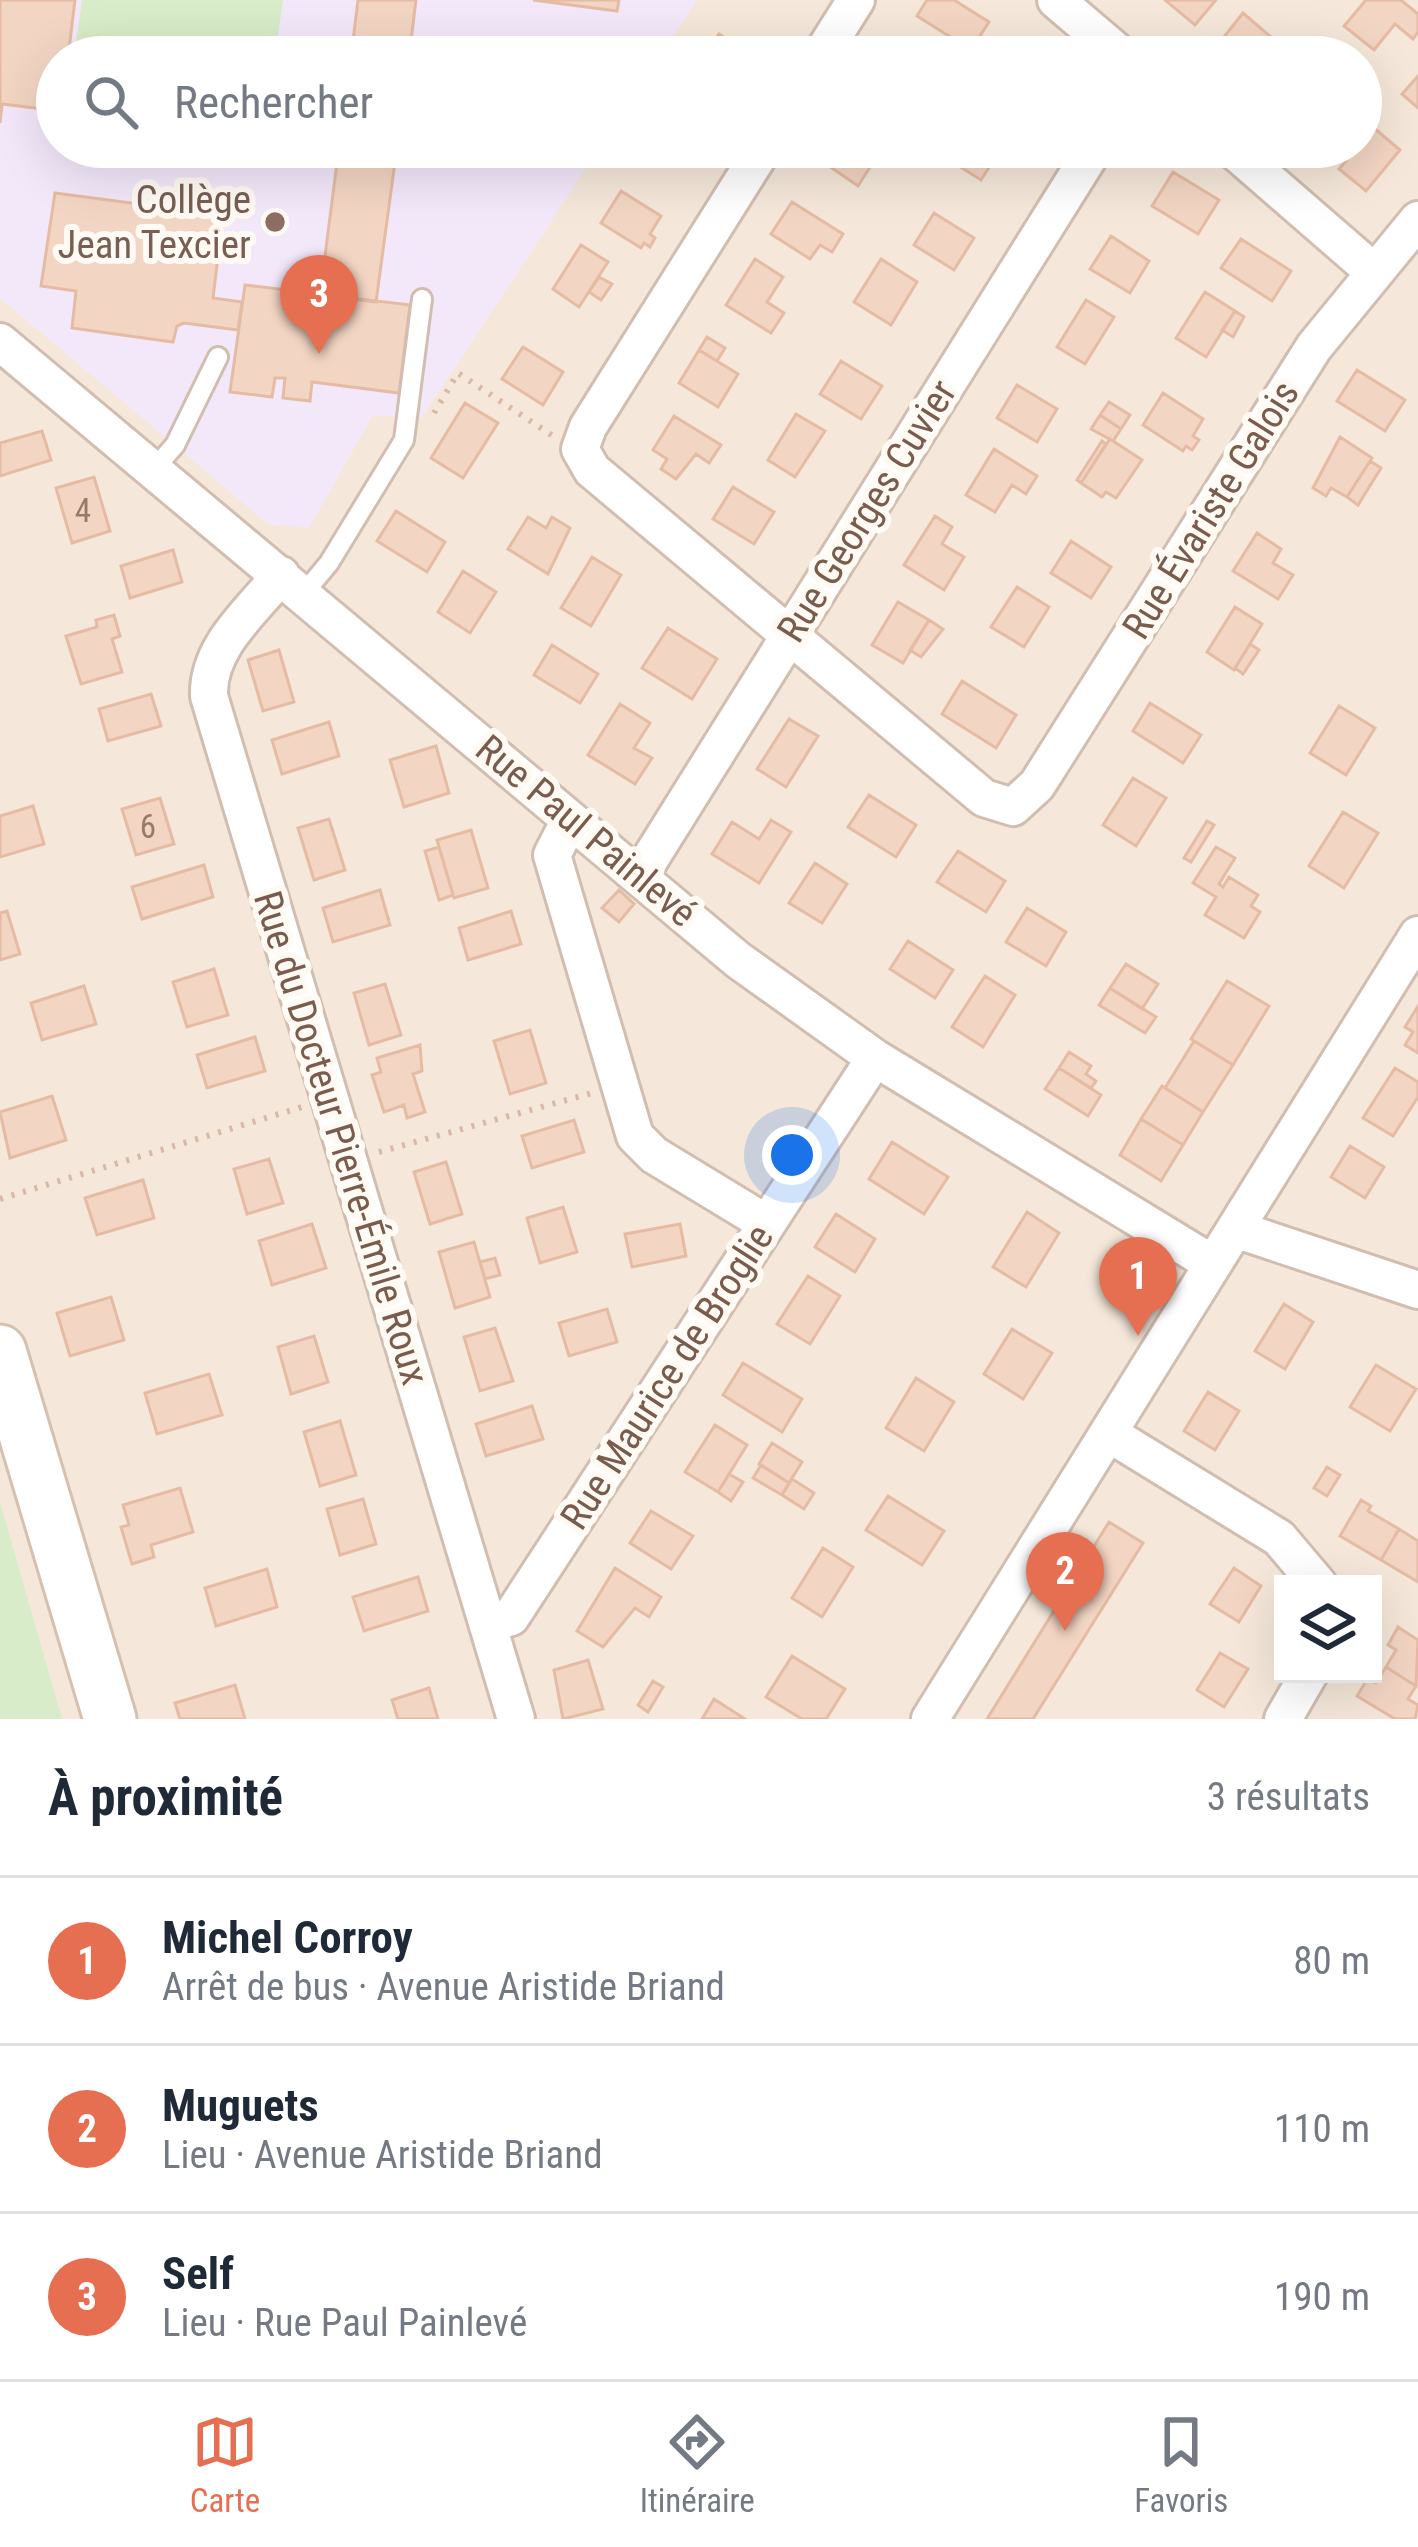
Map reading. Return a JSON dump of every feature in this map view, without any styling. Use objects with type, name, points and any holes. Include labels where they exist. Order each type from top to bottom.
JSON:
[{"type":"street","points":[[833,36],[856,0]]},
{"type":"street","points":[[1056,0],[1098,36]]},
{"type":"street","points":[[751,168],[588,427],[580,449],[592,470],[790,634]]},
{"type":"street","name":"Rue Georges Cuvier","points":[[640,875],[1082,168]]},
{"type":"street","points":[[1254,168],[1374,272]]},
{"type":"street","name":"Rue Évariste Galois","points":[[790,634],[984,798],[1013,807],[1036,785],[1314,347],[1418,220]]},
{"type":"street","name":"Rue Paul Painlevé","points":[[0,341],[738,960],[875,1058],[1213,1264]]},
{"type":"street","name":"Rue du Docteur Pierre-Émile Roux","points":[[293,584],[218,651],[208,672],[209,696],[516,1719]]},
{"type":"street","points":[[570,820],[552,855],[635,1136],[654,1155],[766,1223]]},
{"type":"street","points":[[930,1719],[1418,935]]},
{"type":"street","name":"Rue Maurice de Broglie","points":[[489,1624],[512,1617],[875,1058]]},
{"type":"street","points":[[1235,1229],[1418,1290]]},
{"type":"street","points":[[0,1351],[110,1719]]},
{"type":"street","points":[[1108,1432],[1279,1538],[1310,1575]]},
{"type":"street","points":[[1283,1719],[1304,1683]]},
{"type":"lane","points":[[293,584],[329,563],[405,431],[422,299]]},
{"type":"lane","points":[[154,469],[175,445],[218,357]]},
{"type":"path","points":[[405,431],[422,432],[458,374],[580,449]]},
{"type":"path","points":[[347,1161],[619,1086]]},
{"type":"path","points":[[0,1199],[328,1100]]},
{"type":"shaded area","points":[[0,0],[1418,0],[1418,1719],[0,1719]]},
{"type":"shaded area","name":"Collège Jean Texcier","points":[[0,0],[697,0],[674,36],[36,36],[36,168],[586,168],[421,419],[373,415],[309,528],[268,524],[0,298]]},
{"type":"green space","points":[[82,0],[283,0],[278,36],[77,36]]},
{"type":"green space","points":[[0,1502],[62,1719],[0,1719]]},
{"type":"building","points":[[0,0],[75,0],[71,36],[36,36],[36,108],[2,104],[0,123]]},
{"type":"building","points":[[358,0],[416,0],[412,36],[354,36]]},
{"type":"building","points":[[533,0],[619,0],[617,11]]},
{"type":"building","points":[[927,0],[954,0],[989,22],[980,36],[949,36],[917,16]]},
{"type":"building","points":[[1165,0],[1216,0],[1195,25]]},
{"type":"building","points":[[1366,0],[1401,0],[1418,14],[1413,39],[1395,24],[1382,40],[1382,36],[1356,36],[1344,26]]},
{"type":"building","points":[[1243,13],[1270,36],[1225,36]]},
{"type":"building","points":[[1418,76],[1418,108],[1402,94]]},
{"type":"building","points":[[1382,135],[1400,150],[1366,191],[1339,169],[1382,168]]},
{"type":"building","points":[[336,168],[394,168],[376,302],[320,295]]},
{"type":"building","points":[[832,168],[870,168],[858,186]]},
{"type":"building","points":[[962,168],[989,168],[981,180]]},
{"type":"building","points":[[1173,172],[1219,200],[1198,234],[1152,206]]},
{"type":"building","points":[[621,191],[661,216],[650,234],[655,238],[650,247],[644,243],[641,248],[601,223]]},
{"type":"building","points":[[55,193],[223,215],[213,298],[242,302],[238,330],[184,323],[177,326],[173,342],[72,328],[76,291],[41,286]]},
{"type":"building","points":[[792,202],[843,234],[832,252],[820,245],[810,259],[771,234]]},
{"type":"building","points":[[934,213],[974,238],[954,270],[914,245]]},
{"type":"building","points":[[1111,236],[1149,261],[1130,293],[1090,269]]},
{"type":"building","points":[[1241,239],[1291,271],[1272,301],[1221,268]]},
{"type":"building","points":[[581,245],[608,262],[579,307],[553,289]]},
{"type":"building","points":[[755,259],[783,277],[767,302],[784,313],[771,333],[726,305]]},
{"type":"building","points":[[881,259],[917,282],[891,325],[854,302]]},
{"type":"building","points":[[599,277],[612,284],[601,300],[589,292]]},
{"type":"building","points":[[245,285],[410,305],[399,393],[312,382],[310,401],[283,398],[285,378],[275,378],[272,397],[230,392]]},
{"type":"building","points":[[1205,292],[1235,311],[1206,357],[1176,338]]},
{"type":"building","points":[[1086,300],[1114,317],[1085,364],[1057,347]]},
{"type":"building","points":[[1235,311],[1244,317],[1233,337],[1222,330]]},
{"type":"building","points":[[707,337],[725,348],[717,361],[699,350]]},
{"type":"building","points":[[523,347],[563,372],[543,405],[502,379]]},
{"type":"building","points":[[699,350],[738,374],[718,407],[679,383]]},
{"type":"building","points":[[841,361],[882,386],[861,419],[820,394]]},
{"type":"building","points":[[1357,370],[1405,400],[1385,431],[1337,401]]},
{"type":"building","points":[[1017,385],[1057,409],[1037,442],[997,418]]},
{"type":"building","points":[[1163,393],[1203,419],[1193,436],[1199,440],[1192,450],[1186,446],[1183,451],[1143,425]]},
{"type":"building","points":[[1109,402],[1130,415],[1121,429],[1100,415]]},
{"type":"building","points":[[465,403],[498,423],[463,478],[431,458]]},
{"type":"building","points":[[796,414],[825,431],[795,477],[768,460]]},
{"type":"building","points":[[1100,415],[1121,429],[1113,441],[1091,429]]},
{"type":"building","points":[[674,416],[721,445],[709,463],[696,454],[676,479],[661,469],[667,459],[653,450]]},
{"type":"building","points":[[42,431],[51,460],[0,476],[0,443]]},
{"type":"building","points":[[1340,437],[1372,458],[1347,497],[1331,488],[1326,496],[1313,488]]},
{"type":"building","points":[[1110,439],[1142,460],[1116,498],[1106,492],[1102,497],[1081,483]]},
{"type":"building","points":[[1102,441],[1106,444],[1081,483],[1077,480]]},
{"type":"building","points":[[994,449],[1037,476],[1026,494],[1012,485],[995,512],[966,495]]},
{"type":"building","points":[[1370,461],[1381,468],[1358,505],[1347,497]]},
{"type":"building","points":[[94,477],[110,531],[72,543],[56,488]]},
{"type":"building","points":[[733,487],[774,512],[754,544],[713,519]]},
{"type":"building","points":[[396,511],[445,542],[427,572],[377,541]]},
{"type":"building","points":[[935,516],[952,527],[942,544],[964,557],[944,590],[904,565]]},
{"type":"building","points":[[528,517],[546,528],[552,517],[570,528],[548,574],[508,549]]},
{"type":"building","points":[[1257,533],[1281,549],[1273,563],[1293,575],[1278,599],[1233,571]]},
{"type":"building","points":[[1071,541],[1111,567],[1091,598],[1051,573]]},
{"type":"building","points":[[173,550],[182,582],[130,598],[121,566]]},
{"type":"building","points":[[592,557],[621,575],[591,626],[561,608]]},
{"type":"building","points":[[463,571],[496,592],[470,633],[438,612]]},
{"type":"building","points":[[1017,587],[1049,607],[1024,647],[991,627]]},
{"type":"building","points":[[898,602],[929,620],[903,663],[872,645]]},
{"type":"building","points":[[1235,607],[1262,624],[1234,670],[1207,652]]},
{"type":"building","points":[[114,615],[120,636],[112,639],[122,672],[81,684],[66,636],[97,627],[96,620]]},
{"type":"building","points":[[929,620],[943,629],[921,657],[910,650]]},
{"type":"building","points":[[668,628],[717,659],[692,699],[642,668]]},
{"type":"building","points":[[1250,644],[1259,650],[1243,674],[1235,668]]},
{"type":"building","points":[[552,645],[598,674],[580,703],[534,675]]},
{"type":"building","points":[[279,650],[294,702],[263,711],[248,660]]},
{"type":"building","points":[[962,681],[1016,715],[996,748],[942,714]]},
{"type":"building","points":[[151,694],[161,726],[108,741],[99,709]]},
{"type":"building","points":[[1150,703],[1201,735],[1183,763],[1133,731]]},
{"type":"building","points":[[620,704],[650,723],[634,748],[652,758],[635,784],[588,755]]},
{"type":"building","points":[[1339,706],[1375,728],[1346,775],[1310,753]]},
{"type":"building","points":[[789,719],[818,736],[786,787],[757,769]]},
{"type":"building","points":[[329,722],[339,756],[282,774],[272,740]]},
{"type":"building","points":[[436,746],[449,793],[404,807],[390,760]]},
{"type":"building","points":[[1133,778],[1166,798],[1136,846],[1103,825]]},
{"type":"building","points":[[869,795],[916,825],[896,857],[848,827]]},
{"type":"building","points":[[160,798],[174,844],[136,855],[122,809]]},
{"type":"building","points":[[33,806],[44,844],[0,857],[0,816]]},
{"type":"building","points":[[1343,812],[1378,833],[1344,888],[1309,866]]},
{"type":"building","points":[[329,819],[345,870],[314,880],[298,828]]},
{"type":"building","points":[[771,820],[791,832],[759,883],[712,854],[732,822],[759,839]]},
{"type":"building","points":[[1207,821],[1214,825],[1191,862],[1184,858]]},
{"type":"building","points":[[471,830],[488,888],[454,898],[437,840]]},
{"type":"building","points":[[439,847],[453,895],[439,900],[425,851]]},
{"type":"building","points":[[1216,847],[1235,858],[1219,884],[1223,887],[1229,877],[1258,895],[1251,906],[1260,912],[1244,938],[1205,915],[1216,897],[1193,883]]},
{"type":"building","points":[[958,851],[1005,881],[986,912],[937,882]]},
{"type":"building","points":[[815,863],[847,884],[822,923],[789,903]]},
{"type":"building","points":[[204,865],[213,897],[142,919],[132,887]]},
{"type":"building","points":[[380,890],[390,925],[333,942],[323,908]]},
{"type":"building","points":[[619,890],[634,904],[619,922],[602,908]]},
{"type":"building","points":[[1027,908],[1066,932],[1046,966],[1006,942]]},
{"type":"building","points":[[7,911],[20,954],[0,960],[0,913]]},
{"type":"building","points":[[511,911],[521,944],[468,960],[459,928]]},
{"type":"building","points":[[908,941],[953,970],[935,998],[890,969]]},
{"type":"building","points":[[1126,964],[1158,984],[1142,1009],[1110,988]]},
{"type":"building","points":[[214,969],[228,1015],[187,1027],[173,982]]},
{"type":"building","points":[[985,976],[1015,995],[983,1047],[952,1027]]},
{"type":"building","points":[[1227,981],[1269,1006],[1233,1065],[1191,1039]]},
{"type":"building","points":[[385,984],[401,1035],[369,1045],[354,993]]},
{"type":"building","points":[[84,986],[96,1024],[42,1040],[31,1003]]},
{"type":"building","points":[[1110,988],[1156,1017],[1145,1033],[1099,1005]]},
{"type":"building","points":[[1418,1006],[1418,1053],[1405,1045],[1413,1032],[1405,1027]]},
{"type":"building","points":[[530,1030],[546,1083],[510,1094],[494,1041]]},
{"type":"building","points":[[255,1037],[265,1071],[207,1088],[197,1055]]},
{"type":"building","points":[[1194,1041],[1233,1065],[1203,1112],[1165,1088]]},
{"type":"building","points":[[420,1045],[422,1071],[413,1074],[425,1112],[407,1118],[404,1105],[384,1112],[372,1075],[381,1072],[377,1058]]},
{"type":"building","points":[[1069,1052],[1091,1066],[1086,1074],[1096,1081],[1091,1088],[1059,1068]]},
{"type":"building","points":[[1059,1068],[1101,1095],[1088,1116],[1045,1089]]},
{"type":"building","points":[[1395,1068],[1418,1082],[1418,1097],[1393,1136],[1363,1118]]},
{"type":"building","points":[[1162,1086],[1203,1112],[1183,1145],[1141,1119]]},
{"type":"building","points":[[52,1096],[66,1140],[10,1158],[0,1112]]},
{"type":"building","points":[[1141,1119],[1183,1145],[1161,1181],[1120,1155]]},
{"type":"building","points":[[574,1120],[584,1152],[532,1168],[522,1136]]},
{"type":"building","points":[[892,1142],[948,1177],[924,1214],[869,1179]]},
{"type":"building","points":[[1350,1146],[1384,1167],[1365,1198],[1331,1177]]},
{"type":"building","points":[[269,1159],[283,1203],[247,1214],[234,1169]]},
{"type":"building","points":[[446,1162],[462,1214],[430,1224],[414,1172]]},
{"type":"building","points":[[143,1180],[154,1218],[97,1235],[85,1198]]},
{"type":"building","points":[[563,1207],[577,1252],[540,1263],[527,1218]]},
{"type":"building","points":[[1027,1212],[1059,1233],[1026,1287],[993,1267]]},
{"type":"building","points":[[836,1214],[875,1239],[855,1272],[815,1247]]},
{"type":"building","points":[[312,1224],[326,1268],[272,1285],[259,1241]]},
{"type":"building","points":[[680,1224],[686,1256],[632,1267],[625,1234]]},
{"type":"building","points":[[474,1242],[490,1297],[455,1308],[439,1252]]},
{"type":"building","points":[[495,1258],[500,1275],[485,1279],[480,1262]]},
{"type":"building","points":[[808,1276],[840,1296],[810,1344],[777,1324]]},
{"type":"building","points":[[111,1297],[124,1340],[70,1356],[57,1313]]},
{"type":"building","points":[[1284,1304],[1313,1322],[1285,1369],[1255,1351]]},
{"type":"building","points":[[607,1309],[617,1342],[569,1356],[559,1323]]},
{"type":"building","points":[[495,1328],[513,1381],[480,1391],[464,1337]]},
{"type":"building","points":[[1012,1329],[1052,1353],[1023,1399],[984,1374]]},
{"type":"building","points":[[314,1336],[328,1382],[291,1394],[278,1347]]},
{"type":"building","points":[[743,1363],[802,1399],[782,1432],[723,1395]]},
{"type":"building","points":[[1376,1365],[1416,1389],[1390,1431],[1350,1407]]},
{"type":"building","points":[[209,1374],[222,1415],[157,1434],[145,1393]]},
{"type":"building","points":[[916,1378],[954,1402],[924,1451],[886,1428]]},
{"type":"building","points":[[1208,1392],[1239,1411],[1215,1450],[1184,1431]]},
{"type":"building","points":[[532,1406],[543,1439],[486,1456],[476,1424]]},
{"type":"building","points":[[340,1421],[356,1475],[320,1486],[304,1432]]},
{"type":"building","points":[[715,1425],[747,1445],[718,1492],[685,1472]]},
{"type":"building","points":[[772,1443],[802,1462],[789,1483],[759,1464]]},
{"type":"building","points":[[761,1465],[789,1483],[782,1495],[753,1478]]},
{"type":"building","points":[[1327,1467],[1340,1475],[1327,1496],[1314,1488]]},
{"type":"building","points":[[729,1474],[743,1482],[731,1501],[718,1492]]},
{"type":"building","points":[[792,1479],[814,1493],[804,1509],[782,1495]]},
{"type":"building","points":[[180,1488],[193,1532],[151,1545],[154,1557],[132,1564],[121,1527],[129,1525],[123,1505]]},
{"type":"building","points":[[888,1496],[944,1531],[922,1565],[866,1530]]},
{"type":"building","points":[[363,1499],[376,1544],[340,1555],[327,1509]]},
{"type":"building","points":[[1361,1500],[1371,1506],[1368,1511],[1399,1529],[1381,1560],[1340,1536]]},
{"type":"building","points":[[651,1511],[693,1536],[671,1569],[630,1543]]},
{"type":"building","points":[[1109,1522],[1143,1543],[1033,1719],[987,1719]]},
{"type":"building","points":[[1399,1529],[1418,1541],[1418,1582],[1381,1560]]},
{"type":"building","points":[[823,1548],[853,1567],[822,1617],[792,1598]]},
{"type":"building","points":[[615,1568],[661,1597],[649,1617],[635,1608],[603,1647],[577,1631]]},
{"type":"building","points":[[1234,1568],[1261,1586],[1239,1622],[1210,1604]]},
{"type":"building","points":[[267,1569],[277,1607],[216,1626],[205,1588]]},
{"type":"building","points":[[418,1577],[428,1611],[364,1631],[353,1597]]},
{"type":"building","points":[[1398,1627],[1418,1640],[1416,1686],[1386,1667],[1396,1650],[1388,1645]]},
{"type":"building","points":[[1220,1653],[1248,1669],[1224,1707],[1197,1690]]},
{"type":"building","points":[[792,1656],[845,1689],[826,1719],[802,1719],[766,1697]]},
{"type":"building","points":[[588,1660],[603,1709],[563,1719],[554,1670]]},
{"type":"building","points":[[1386,1667],[1416,1686],[1408,1699],[1418,1705],[1415,1719],[1395,1719],[1357,1696],[1365,1683],[1382,1683]]},
{"type":"building","points":[[653,1681],[663,1687],[648,1712],[638,1705]]},
{"type":"building","points":[[235,1685],[245,1719],[180,1719],[175,1703]]},
{"type":"building","points":[[429,1688],[438,1719],[398,1719],[392,1700]]},
{"type":"building","points":[[714,1699],[745,1719],[702,1719]]},
{"type":"place","name":"Collège Jean Texcier","points":[[275,222]]},
{"type":"place","name":"Self","points":[[319,354]]},
{"type":"place","name":"Michel Corroy","points":[[1138,1336]]},
{"type":"place","name":"Muguets","points":[[1065,1631]]}]
